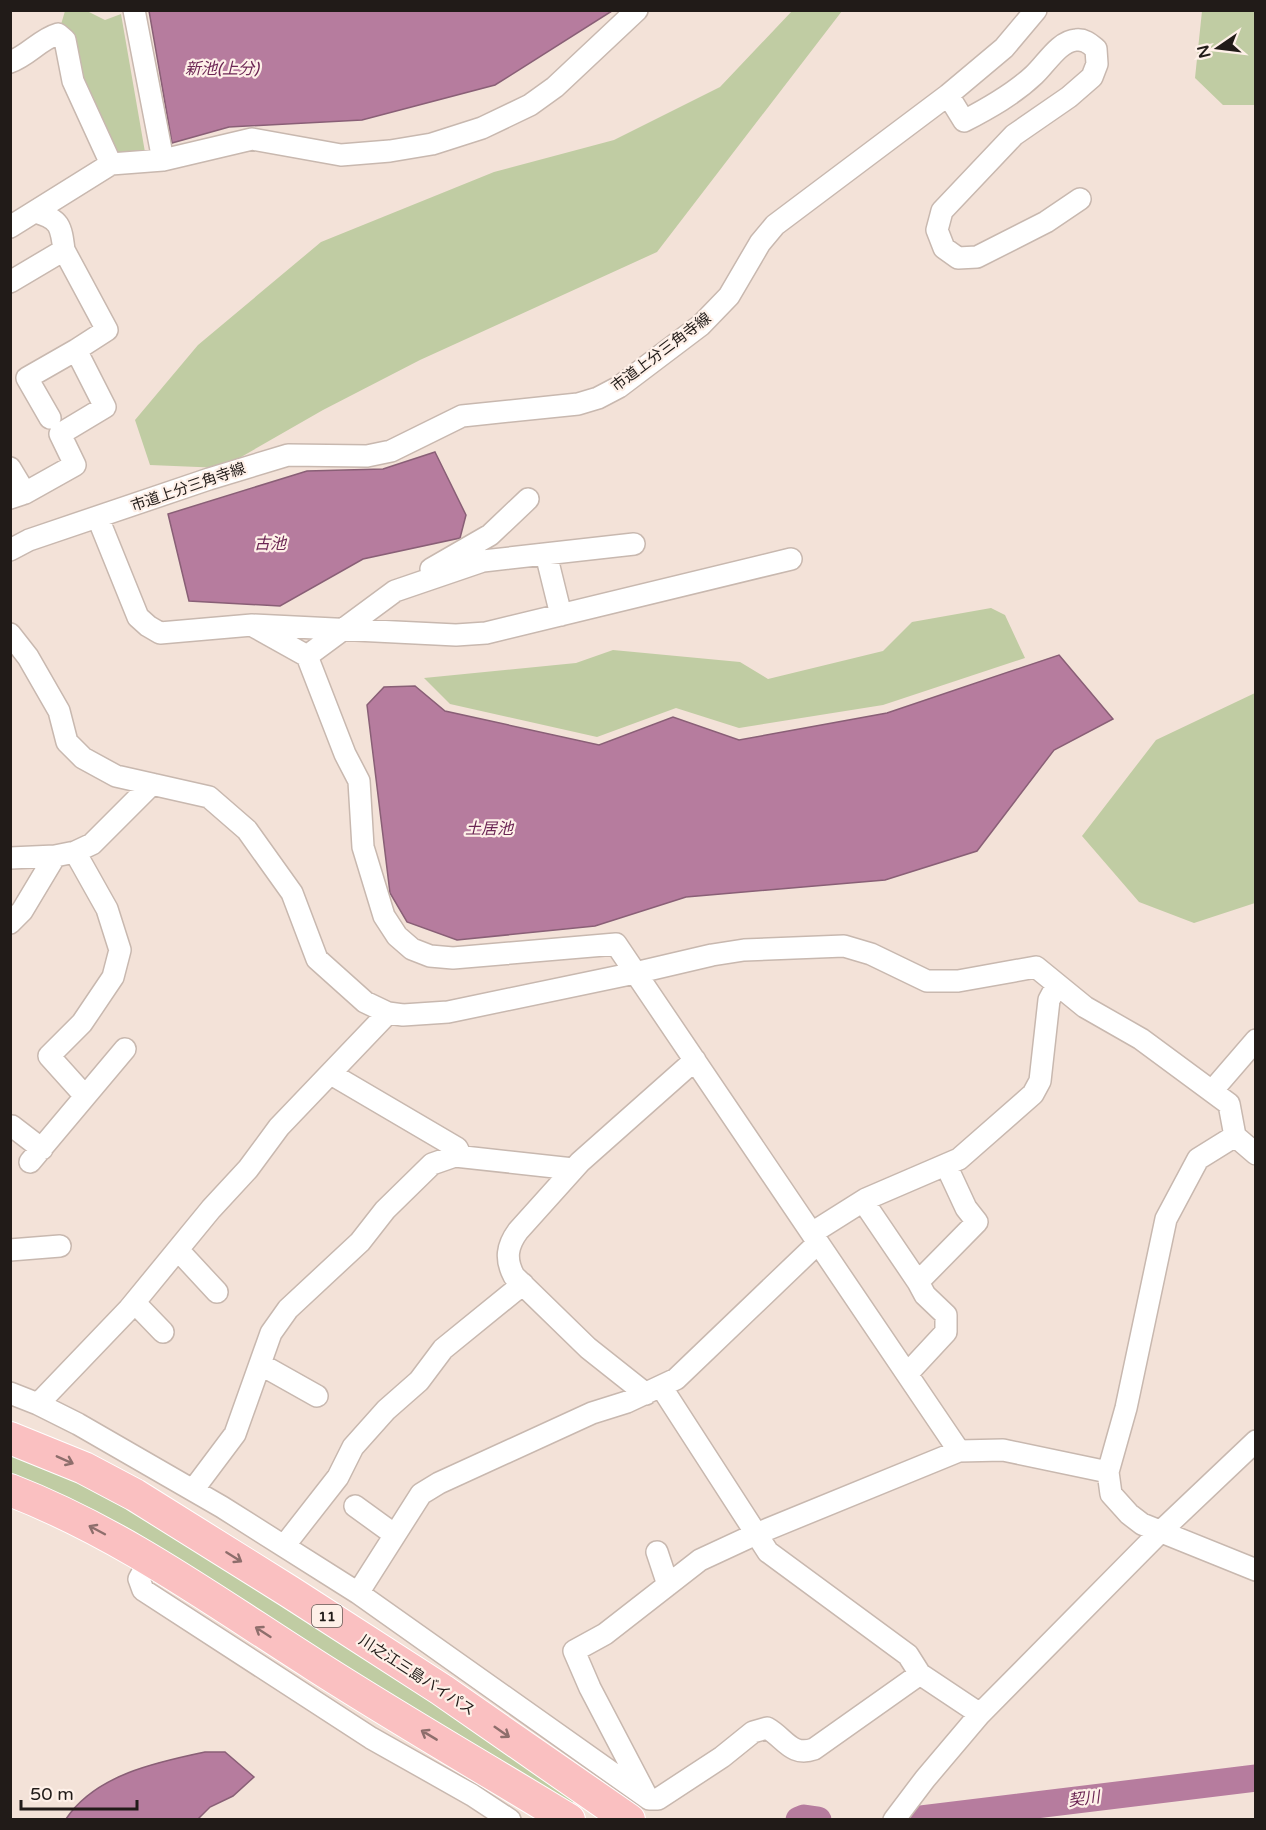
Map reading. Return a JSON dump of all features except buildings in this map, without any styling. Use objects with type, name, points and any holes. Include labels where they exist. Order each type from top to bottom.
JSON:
[{"type":"highway","name":"川之江三島バイパス","points":[[10,1438],[84,1468],[135,1495],[290,1592],[633,1814]]},
{"type":"highway","points":[[10,1490],[56,1508],[150,1559],[314,1665],[569,1820]]},
{"type":"street","points":[[134,10],[162,160]]},
{"type":"street","points":[[10,228],[111,164],[162,160],[252,139],[341,155],[390,151],[432,144],[482,128],[530,105],[555,87],[637,10]]},
{"type":"street","name":"市道上分三角寺線","points":[[10,550],[29,540],[209,479],[288,455],[367,456],[391,452],[462,416],[578,404],[598,398],[619,387],[701,325],[729,297],[760,243],[775,225],[948,95],[1004,48],[1036,10]]},
{"type":"street","points":[[10,62],[22,58],[51,36],[58,34],[65,40],[73,81],[111,164]]},
{"type":"street","points":[[948,95],[964,121],[996,104],[1034,76],[1062,46],[1074,39],[1086,40],[1096,49],[1097,64],[1092,77],[1069,97],[1014,135],[942,211],[937,230],[944,248],[958,258],[977,257],[1046,222],[1080,199]]},
{"type":"street","points":[[35,212],[50,216],[60,226],[64,250],[107,330],[27,378],[40,412]]},
{"type":"street","points":[[10,282],[64,250]]},
{"type":"street","points":[[10,468],[18,496],[75,465],[60,434],[105,407],[75,350]]},
{"type":"street","points":[[307,656],[395,591],[490,534],[528,499]]},
{"type":"street","points":[[98,518],[138,617],[148,627],[160,633],[252,625],[456,635],[486,633],[791,559]]},
{"type":"street","points":[[395,591],[483,561],[634,544]]},
{"type":"street","points":[[546,554],[561,615]]},
{"type":"street","points":[[252,625],[307,656],[345,754],[359,781],[363,847],[384,916],[397,936],[412,949],[430,956],[453,958],[616,944],[959,1451]]},
{"type":"street","points":[[10,634],[28,657],[59,711],[67,742],[83,758],[116,776],[209,797],[247,830],[292,893],[317,959],[365,1002],[388,1013],[403,1015],[448,1012],[744,950],[844,946],[871,954],[927,981],[958,981],[1036,967],[1085,1007],[1141,1039],[1228,1104],[1235,1136],[1256,1154]]},
{"type":"street","points":[[10,858],[65,854],[92,844],[153,784]]},
{"type":"street","points":[[10,923],[22,911],[65,854]]},
{"type":"street","points":[[65,854],[107,909],[120,950],[113,977],[82,1023],[49,1056],[86,1096]]},
{"type":"street","points":[[358,1593],[421,1494],[440,1483],[592,1413],[654,1391],[676,1379],[815,1238],[863,1201],[959,1159],[1033,1094],[1040,1081],[1049,1000],[1058,985]]},
{"type":"street","points":[[38,1404],[135,1303],[248,1169],[279,1127],[388,1013]]},
{"type":"street","points":[[1212,1091],[1256,1040]]},
{"type":"street","points":[[10,1128],[12,1126],[36,1155],[125,1048]]},
{"type":"street","points":[[695,1060],[573,1169],[510,1241],[507,1253],[509,1266],[514,1276],[588,1348],[654,1391],[768,1552],[908,1655],[920,1674],[980,1714]]},
{"type":"street","points":[[331,1074],[457,1148],[461,1156]]},
{"type":"street","points":[[1235,1136],[1197,1159],[1166,1219],[1126,1408],[1108,1472],[1111,1494],[1129,1514],[1142,1524],[1256,1570]]},
{"type":"street","points":[[193,1490],[236,1434],[271,1333],[288,1309],[360,1242],[393,1202],[432,1164],[461,1156],[573,1169]]},
{"type":"street","points":[[918,1282],[977,1222],[966,1208],[946,1165]]},
{"type":"street","points":[[863,1201],[925,1295],[946,1315],[946,1332],[907,1374]]},
{"type":"street","points":[[10,1250],[60,1246]]},
{"type":"street","points":[[178,1250],[217,1292]]},
{"type":"street","points":[[284,1546],[338,1477],[352,1447],[386,1410],[419,1381],[443,1349],[523,1284]]},
{"type":"street","points":[[135,1303],[163,1332]]},
{"type":"street","points":[[260,1364],[317,1396]]},
{"type":"street","points":[[10,1393],[78,1424],[193,1490],[358,1593],[633,1814]]},
{"type":"street","points":[[896,1817],[980,1714],[1160,1532],[1256,1441]]},
{"type":"street","points":[[633,1814],[590,1688],[574,1651],[606,1634],[700,1560],[756,1534],[959,1451],[1003,1450],[1108,1472]]},
{"type":"street","points":[[355,1506],[395,1535]]},
{"type":"street","points":[[657,1552],[668,1585]]},
{"type":"street","points":[[150,1559],[139,1579],[143,1590],[370,1738],[472,1795],[510,1820]]},
{"type":"street","points":[[633,1814],[722,1757],[753,1732],[767,1728],[795,1750],[805,1752],[814,1749],[920,1674]]},
{"type":"green space","points":[[65,11],[87,11],[105,20],[121,14],[146,158],[113,160],[59,31]]},
{"type":"green space","points":[[792,11],[842,11],[657,252],[420,360],[323,410],[222,468],[150,465],[135,420],[198,345],[321,242],[494,172],[614,140],[720,87]]},
{"type":"green space","points":[[1202,11],[1255,11],[1255,105],[1223,105],[1195,78]]},
{"type":"green space","points":[[991,608],[1005,615],[1025,658],[883,705],[739,728],[676,708],[597,737],[450,704],[424,678],[576,663],[613,650],[740,662],[768,679],[883,651],[912,622]]},
{"type":"green space","points":[[1255,693],[1255,903],[1194,923],[1139,902],[1082,836],[1156,740]]},
{"type":"green space","points":[[11,1450],[105,1491],[452,1711],[574,1801],[568,1809],[144,1541],[71,1499],[11,1477]]},
{"type":"water","name":"新池(上分)","points":[[149,10],[612,11],[495,85],[362,120],[229,127],[172,143]]},
{"type":"water","name":"古池","points":[[435,452],[466,515],[460,538],[363,559],[280,606],[189,601],[168,514],[307,471],[383,469]]},
{"type":"water","name":"土居池","points":[[1059,655],[1113,719],[1054,750],[977,851],[885,880],[686,897],[595,926],[457,940],[407,922],[390,893],[367,705],[384,687],[415,686],[445,711],[599,745],[673,717],[739,740],[887,713]]},
{"type":"water","points":[[205,1752],[225,1752],[254,1777],[233,1796],[210,1807],[198,1819],[66,1819],[93,1791],[110,1781],[167,1760]]},
{"type":"waterway","name":"契川","points":[[913,1820],[1256,1778]]},
{"type":"waterway","name":"契川","points":[[799,1820],[804,1818],[818,1820]]}]
